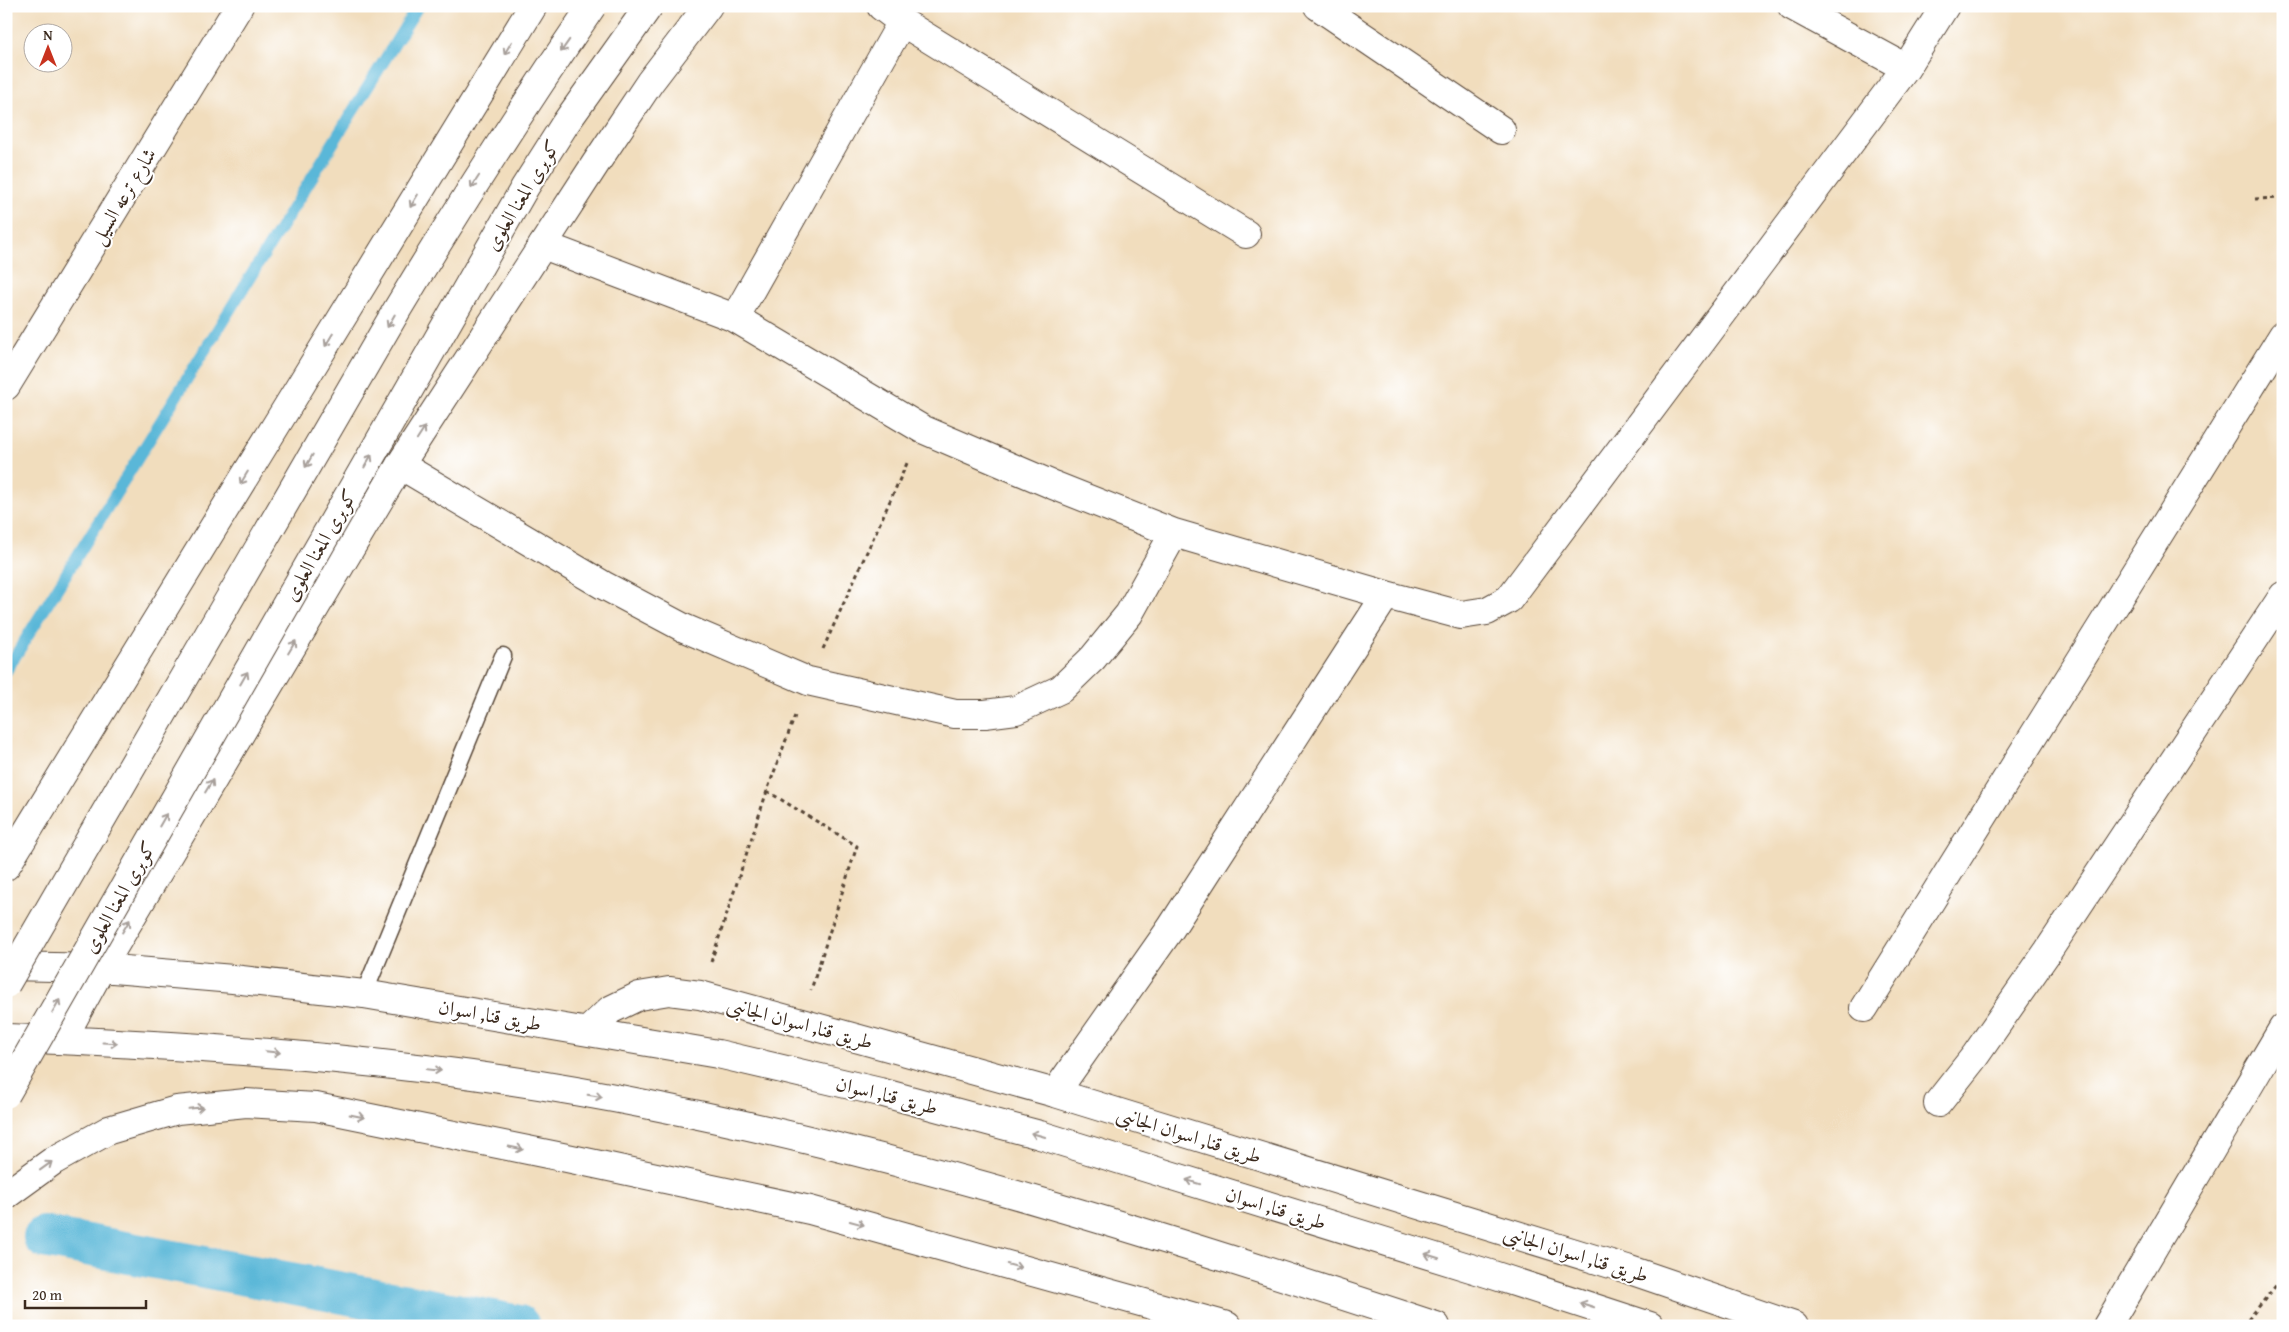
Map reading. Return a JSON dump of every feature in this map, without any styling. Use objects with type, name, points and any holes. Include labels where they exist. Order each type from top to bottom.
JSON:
[{"type":"main road","name":"شارع ترعه السيل","points":[[6,386],[239,6]]},
{"type":"main road","points":[[6,866],[533,6]]},
{"type":"main road","points":[[6,984],[403,300],[516,117],[592,6]]},
{"type":"main road","name":"كوبرى المعنا العلوى","points":[[6,1094],[524,187],[565,124],[648,6]]},
{"type":"main road","points":[[62,1040],[101,968],[400,465],[650,82],[708,6]]},
{"type":"main road","points":[[1318,6],[1501,130]]},
{"type":"main road","points":[[1792,6],[1906,68]]},
{"type":"main road","points":[[543,245],[735,318],[922,429],[1053,485],[1174,533],[1461,615],[1487,611],[1509,599],[1906,68],[1945,6]]},
{"type":"main road","points":[[735,318],[891,14],[1246,234]]},
{"type":"main road","points":[[1864,1008],[2283,335]]},
{"type":"main road","points":[[400,465],[604,585],[668,620],[808,681],[954,714],[985,714],[1016,710],[1061,689],[1093,658],[1129,614],[1174,533]]},
{"type":"main road","points":[[1055,1093],[1171,928],[1386,595]]},
{"type":"main road","points":[[1938,1103],[1976,1056],[2048,951],[2283,596]]},
{"type":"main road","name":"طريق قنا, اسوان","points":[[6,966],[101,968],[233,979],[364,994],[728,1056],[880,1092],[1040,1135],[1490,1274],[1650,1326]]},
{"type":"main road","name":"طريق قنا, اسوان الجانبى","points":[[588,1031],[610,1010],[639,996],[669,991],[700,995],[1055,1093],[1628,1269],[1794,1326]]},
{"type":"main road","points":[[2107,1326],[2283,1028]]},
{"type":"main road","points":[[6,1038],[258,1051],[445,1071],[649,1105],[842,1148],[1056,1207],[1269,1271],[1436,1326]]},
{"type":"main road","points":[[6,1195],[53,1160],[109,1130],[176,1110],[246,1103],[316,1107],[810,1210],[1227,1326]]},
{"type":"lane","points":[[364,994],[503,656]]},
{"type":"path","points":[[2255,200],[2283,198]]},
{"type":"path","points":[[700,995],[768,791],[808,681],[922,429]]},
{"type":"path","points":[[768,791],[857,846],[800,1023]]},
{"type":"path","points":[[2243,1326],[2283,1277]]},
{"type":"waterway","points":[[6,671],[418,6]]},
{"type":"waterway","points":[[44,1237],[519,1326]]}]
